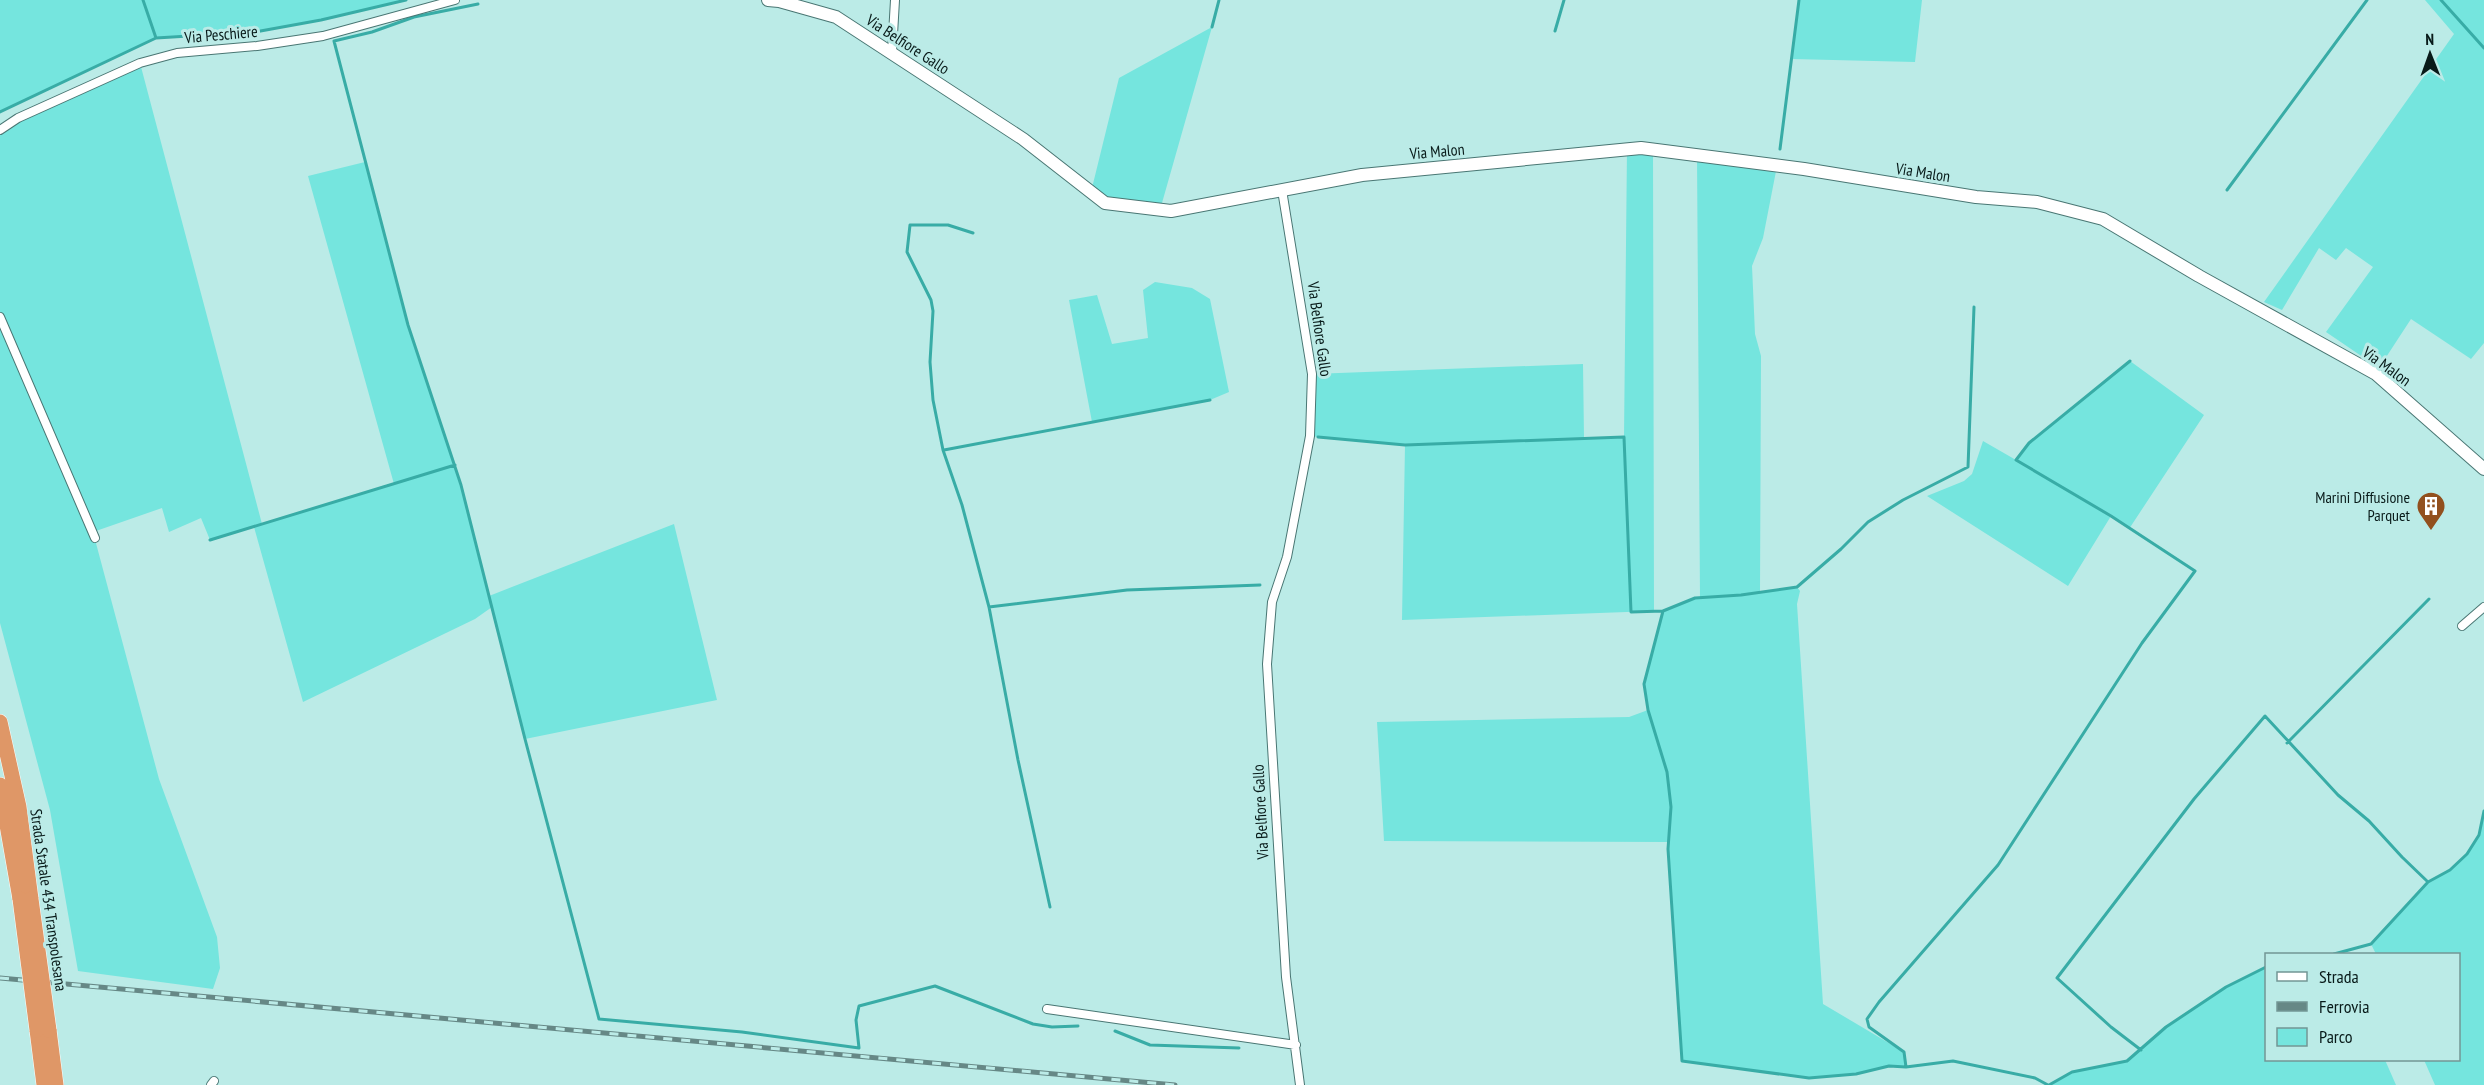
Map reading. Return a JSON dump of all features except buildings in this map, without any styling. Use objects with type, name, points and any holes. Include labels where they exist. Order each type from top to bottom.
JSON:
[{"type":"highway","name":"Strada Statale 434 Transpolesana","points":[[0,722],[18,807],[26,899],[43,1030],[56,1085]]},
{"type":"highway","name":"Strada Statale 434 Transpolesana","points":[[0,785],[26,899]]},
{"type":"highway","name":"Strada Statale 434 Transpolesana","points":[[43,1030],[44,1085]]},
{"type":"street","name":"Via Peschiere","points":[[0,130],[18,118],[140,63],[177,53],[257,46],[323,36],[455,0]]},
{"type":"street","name":"Via Belfiore Gallo","points":[[768,0],[836,17],[1023,139],[1105,203],[1171,211],[1282,190],[1312,374],[1310,436],[1287,557],[1272,602],[1267,664],[1286,977],[1300,1085]]},
{"type":"street","points":[[892,52],[895,0]]},
{"type":"street","name":"Via Malon","points":[[1282,190],[1362,175],[1641,148],[1804,169],[1976,197],[2037,202],[2103,219],[2199,276],[2360,364],[2384,381],[2484,469]]},
{"type":"street","points":[[0,317],[95,538]]},
{"type":"street","points":[[2462,626],[2484,607]]},
{"type":"street","points":[[1047,1009],[1296,1046]]},
{"type":"green space","points":[[0,0],[406,0],[321,20],[255,32],[156,38],[0,112]]},
{"type":"green space","points":[[1799,0],[1922,0],[1915,62],[1792,59]]},
{"type":"green space","points":[[2425,0],[2484,0],[2484,343],[2471,359],[2411,319],[2379,368],[2326,332],[2373,267],[2346,248],[2336,260],[2319,248],[2282,310],[2264,302],[2454,34]]},
{"type":"green space","points":[[1212,27],[1160,210],[1105,203],[1091,192],[1119,78]]},
{"type":"green space","points":[[140,63],[262,524],[394,484],[308,176],[365,162],[408,325],[455,465],[489,596],[674,524],[717,700],[525,739],[492,607],[475,619],[303,702],[254,527],[210,540],[201,518],[169,532],[162,508],[93,532],[159,779],[217,937],[220,968],[213,989],[78,971],[50,810],[0,623],[0,130]]},
{"type":"green space","points":[[1627,149],[1653,150],[1654,611],[1402,620],[1405,445],[1310,436],[1312,374],[1583,364],[1584,438],[1624,437]]},
{"type":"green space","points":[[1697,155],[1777,166],[1763,238],[1752,266],[1755,334],[1761,356],[1760,592],[1797,587],[1800,591],[1797,604],[1823,1004],[1904,1052],[1906,1067],[1889,1066],[1856,1074],[1809,1078],[1682,1061],[1668,842],[1384,841],[1377,722],[1629,717],[1648,710],[1644,684],[1663,611],[1700,597]]},
{"type":"green space","points":[[1155,282],[1192,288],[1210,299],[1229,392],[1210,400],[1092,422],[1069,300],[1097,295],[1112,344],[1148,338],[1143,290]]},
{"type":"green space","points":[[2130,361],[2204,415],[2129,529],[2111,516],[2068,586],[1927,496],[1964,481],[1972,474],[1983,441],[2016,460],[2029,443]]},
{"type":"green space","points":[[2484,811],[2484,1085],[2435,1085],[2424,1061],[2460,1061],[2460,953],[2376,953],[2371,944],[2428,882],[2450,870],[2467,854],[2479,835]]},
{"type":"green space","points":[[2265,968],[2265,1061],[2385,1061],[2396,1085],[2049,1085],[2072,1072],[2127,1061],[2166,1027],[2226,987]]},
{"type":"waterway","points":[[143,0],[156,38]]},
{"type":"waterway","points":[[0,112],[156,38],[255,32],[321,20],[406,0]]},
{"type":"waterway","points":[[1212,27],[1219,0]]},
{"type":"waterway","points":[[1555,31],[1564,0]]},
{"type":"waterway","points":[[1780,149],[1799,0]]},
{"type":"waterway","points":[[2227,190],[2367,0]]},
{"type":"waterway","points":[[2441,0],[2484,48]]},
{"type":"waterway","points":[[478,4],[414,17],[372,32],[334,41],[408,325],[461,485],[599,1019],[742,1032],[859,1048],[856,1020],[859,1006],[935,986],[1033,1024],[1052,1027],[1078,1026]]},
{"type":"waterway","points":[[973,233],[948,225],[910,225],[907,252],[931,300],[933,311],[930,362],[933,400],[943,450],[962,505],[989,607],[1018,760],[1050,907]]},
{"type":"waterway","points":[[1906,1067],[1889,1066],[1856,1074],[1809,1078],[1682,1061],[1668,849],[1671,807],[1667,772],[1648,710],[1644,684],[1663,611],[1695,598],[1741,595],[1797,587],[1868,522],[1903,500],[1968,467],[1974,307]]},
{"type":"waterway","points":[[2048,1085],[2035,1078],[1953,1061],[1906,1067],[1904,1052],[1869,1027],[1867,1019],[1879,1002],[1998,865],[2142,643],[2195,571],[2111,516],[2016,460],[2029,443],[2130,361]]},
{"type":"waterway","points":[[944,450],[1210,400]]},
{"type":"waterway","points":[[1318,437],[1405,445],[1624,437],[1631,612],[1663,611]]},
{"type":"waterway","points":[[210,540],[455,465]]},
{"type":"waterway","points":[[989,607],[1127,590],[1260,585]]},
{"type":"waterway","points":[[2287,743],[2429,599]]},
{"type":"waterway","points":[[2141,1050],[2111,1027],[2057,978],[2194,799],[2265,716],[2338,795],[2369,821],[2428,882]]},
{"type":"waterway","points":[[2338,953],[2371,944],[2428,882],[2450,870],[2467,854],[2479,835],[2484,811]]},
{"type":"waterway","points":[[2049,1085],[2072,1072],[2127,1061],[2166,1027],[2226,987],[2265,968]]},
{"type":"waterway","points":[[1115,1031],[1150,1045],[1239,1048]]},
{"type":"railway","points":[[0,978],[1175,1085]]},
{"type":"place","name":"Marini Diffusione Parquet","points":[[2431,532]]}]
